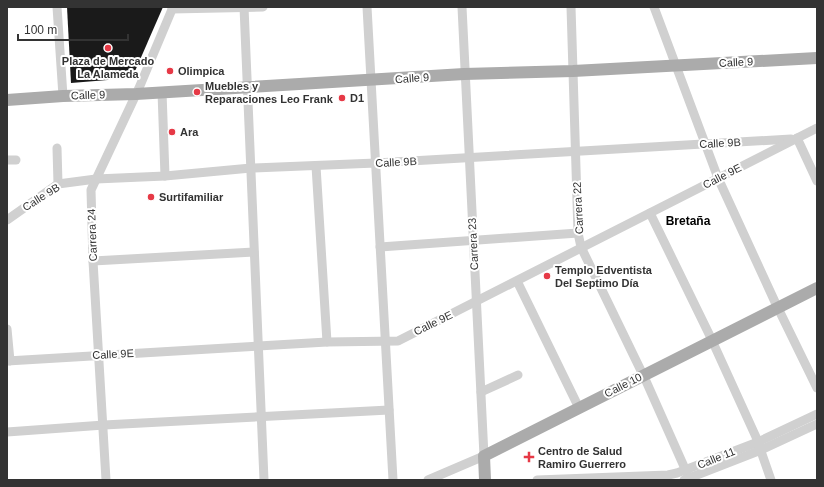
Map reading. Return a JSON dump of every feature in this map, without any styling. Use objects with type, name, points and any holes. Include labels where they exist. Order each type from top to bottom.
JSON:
[{"type":"main road","name":"Calle 9","points":[[7,100],[247,88],[464,74],[573,71],[817,58]]},
{"type":"main road","name":"Calle 10","points":[[484,456],[817,288]]},
{"type":"main road","name":"Carrera 23","points":[[484,456],[485,480]]},
{"type":"street","points":[[57,7],[63,96]]},
{"type":"street","points":[[244,7],[264,480]]},
{"type":"street","points":[[172,8],[263,7]]},
{"type":"street","points":[[367,7],[393,480]]},
{"type":"street","name":"Carrera 23","points":[[462,7],[468,158],[484,456]]},
{"type":"street","name":"Carrera 22","points":[[571,7],[574,151],[578,233],[581,247],[643,375],[688,477]]},
{"type":"street","points":[[654,7],[718,178],[817,388]]},
{"type":"street","name":"Carrera 24","points":[[106,480],[104,425],[93,261],[91,190],[136,94],[172,8]]},
{"type":"street","points":[[162,92],[165,176]]},
{"type":"street","name":"Calle 9E","points":[[9,361],[326,342],[398,341],[817,128]]},
{"type":"street","points":[[797,138],[817,181]]},
{"type":"street","name":"Calle 9B","points":[[7,220],[58,184],[96,179],[165,176],[250,168],[468,158],[797,138]]},
{"type":"street","points":[[57,148],[58,184]]},
{"type":"street","points":[[316,166],[326,342]]},
{"type":"street","points":[[650,213],[712,341],[760,446],[771,480]]},
{"type":"street","points":[[380,247],[578,233]]},
{"type":"street","points":[[93,261],[254,252]]},
{"type":"street","points":[[517,281],[579,408]]},
{"type":"street","points":[[7,330],[9,361]]},
{"type":"street","points":[[481,392],[518,375]]},
{"type":"street","points":[[7,432],[104,425],[389,410]]},
{"type":"street","name":"Calle 11","points":[[760,446],[817,414]]},
{"type":"street","name":"Calle 11","points":[[537,480],[668,475],[688,477],[760,446],[817,424]]},
{"type":"street","name":"Calle 10","points":[[428,480],[484,456]]},
{"type":"building","name":"Plaza de Mercado La Alameda","points":[[67,7],[163,7],[132,78],[71,83]]},
{"type":"place","name":"Plaza de Mercado La Alameda","points":[[108,48]]},
{"type":"place","name":"Olimpica","points":[[170,71]]},
{"type":"place","name":"Muebles y Reparaciones Leo Frank","points":[[197,92]]},
{"type":"place","name":"D1","points":[[342,98]]},
{"type":"place","name":"Ara","points":[[172,132]]},
{"type":"place","name":"Surtifamiliar","points":[[151,197]]},
{"type":"place","name":"Templo Edventista Del Septimo Día","points":[[547,276]]},
{"type":"place","name":"Centro de Salud Ramiro Guerrero","points":[[529,457]]},
{"type":"district","name":"Bretaña","points":[[688,221]]}]
